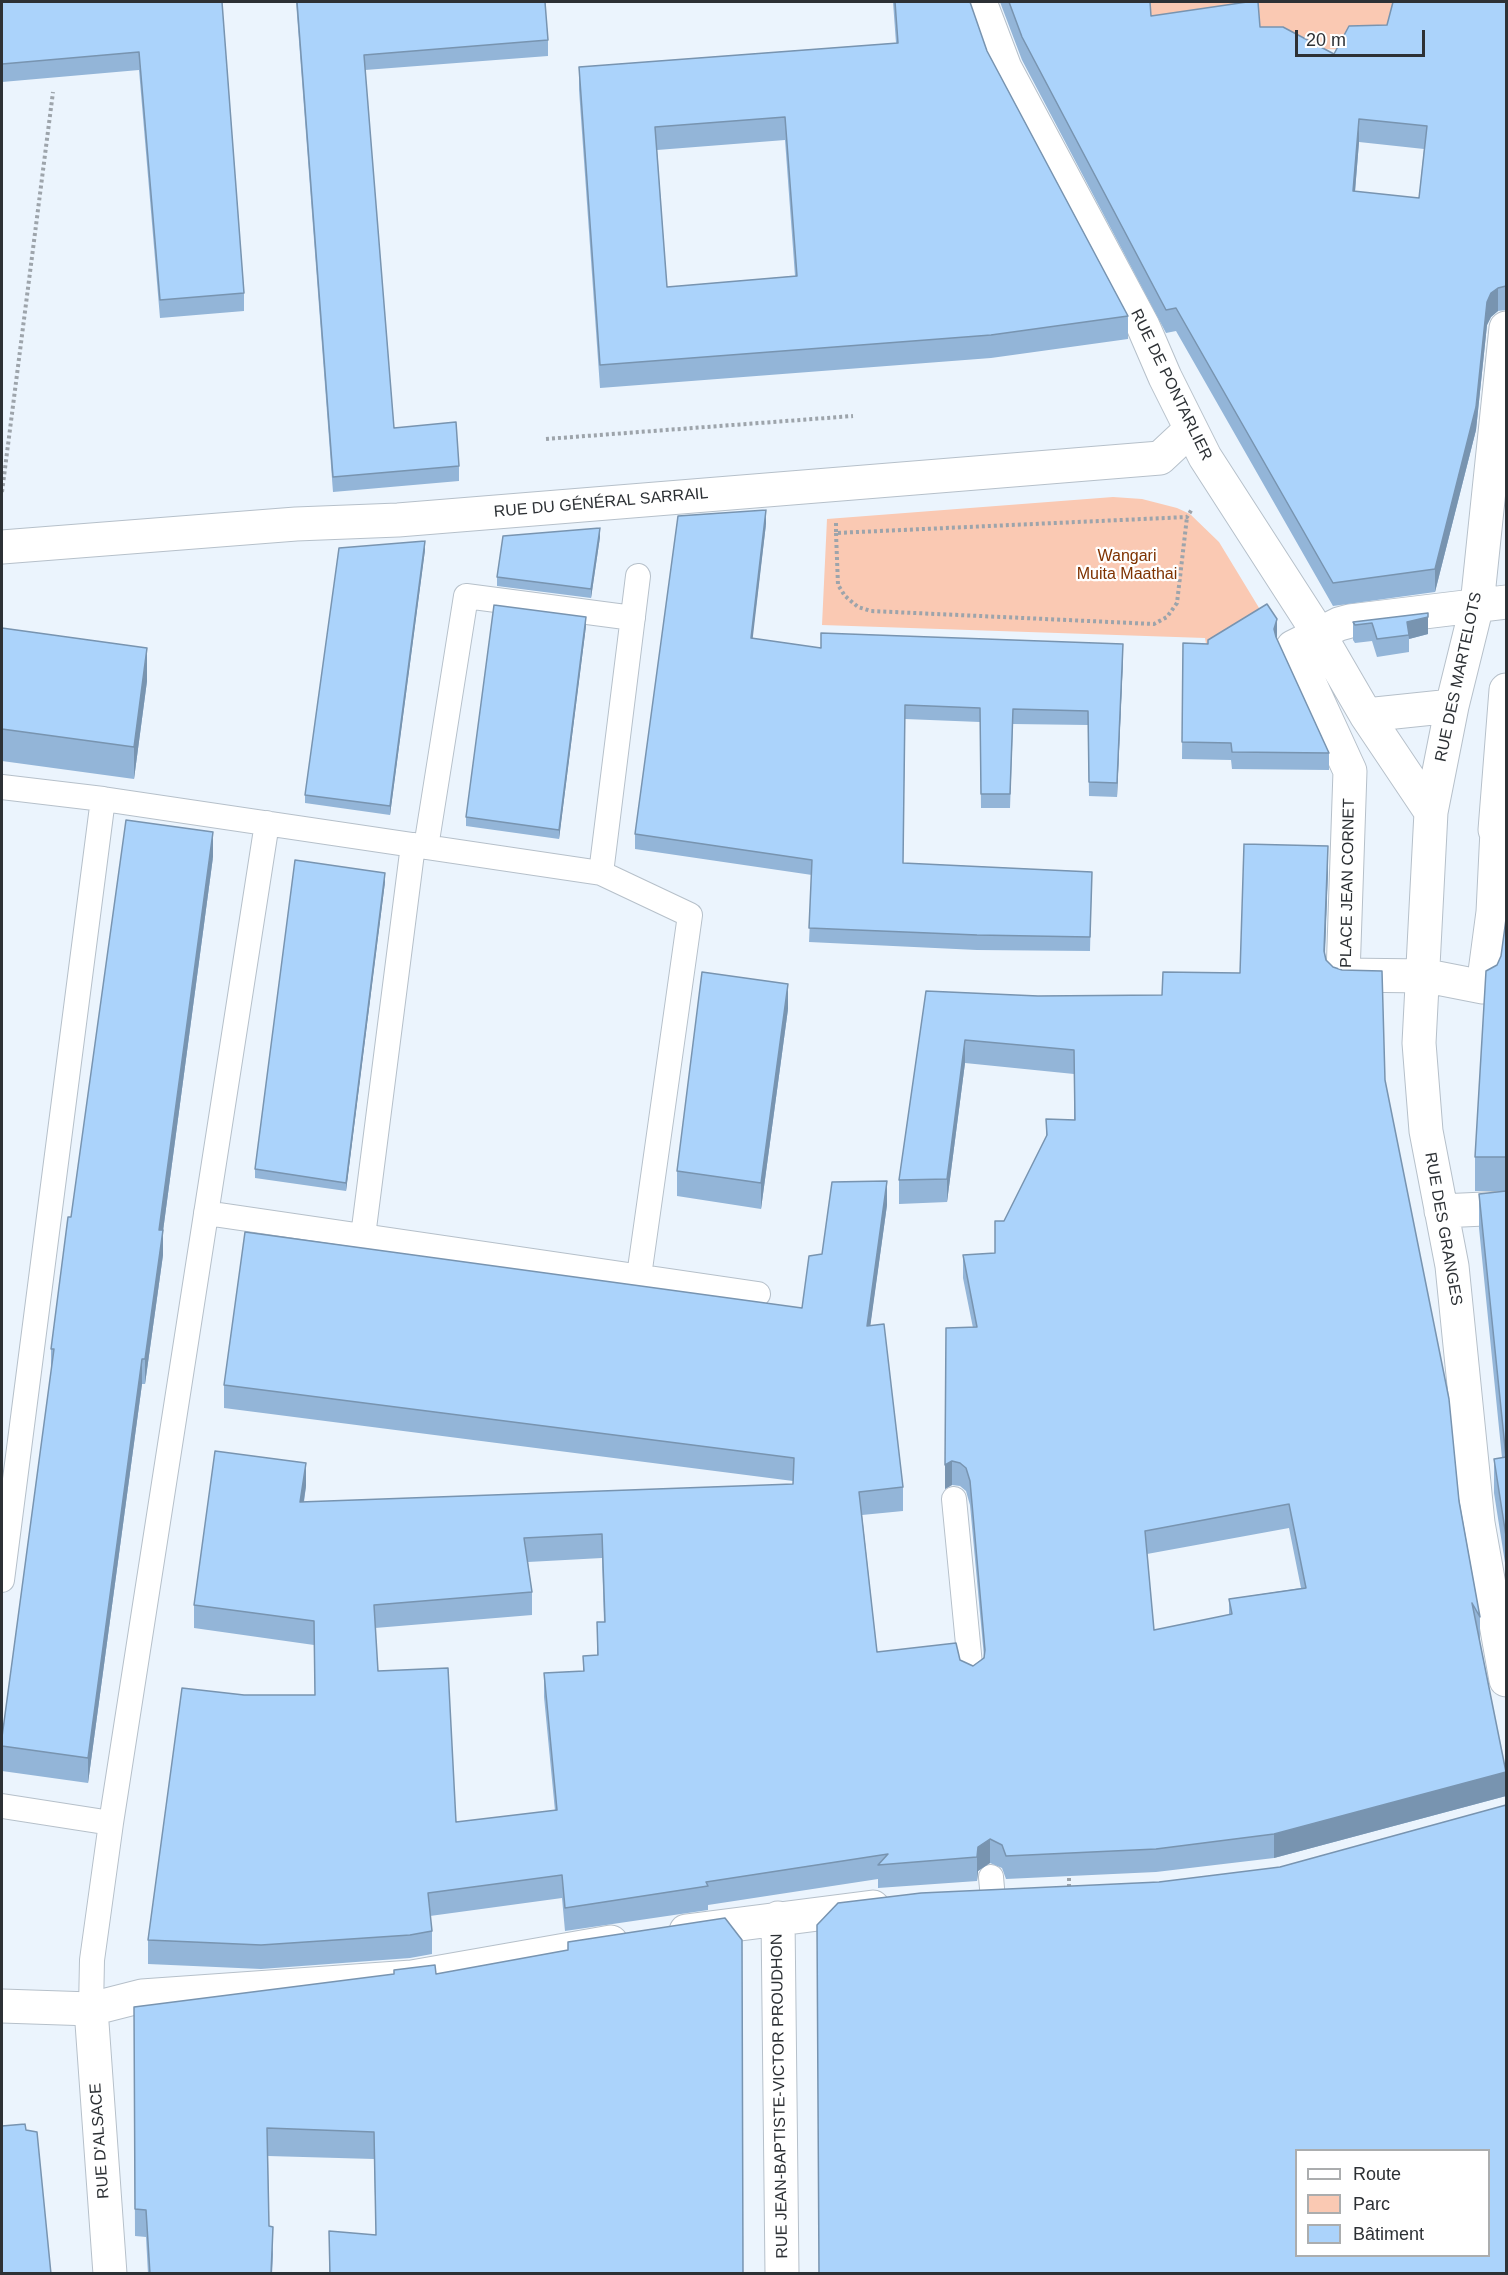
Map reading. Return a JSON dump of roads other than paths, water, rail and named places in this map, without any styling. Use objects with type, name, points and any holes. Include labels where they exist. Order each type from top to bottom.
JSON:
[{"type":"street","name":"RUE DE PONTARLIER","points":[[980,2],[1005,68],[1143,326],[1190,430],[1366,715],[1431,812]]},
{"type":"street","name":"RUE DES MARTELOTS","points":[[1431,812],[1452,706],[1492,604],[1506,328]]},
{"type":"street","name":"RUE DU GÉNÉRAL SARRAIL","points":[[2,547],[296,524],[398,520],[1160,458],[1190,430]]},
{"type":"street","name":"PLACE JEAN CORNET","points":[[1492,604],[1350,621],[1293,647],[1350,771],[1343,975],[1421,976],[1483,987],[1493,912],[1497,830],[1495,830],[1506,690]]},
{"type":"street","points":[[1366,715],[1452,706]]},
{"type":"street","name":"RUE DES GRANGES","points":[[1431,812],[1419,1043],[1424,1109],[1452,1266],[1478,1523],[1506,1680]]},
{"type":"street","points":[[1441,1211],[1506,1208]]},
{"type":"street","points":[[982,1892],[1069,1884]]},
{"type":"street","points":[[2,2006],[91,2009],[142,1996],[412,1977],[646,1936],[908,1903]]},
{"type":"street","name":"RUE JEAN-BAPTISTE-VICTOR PROUDHON","points":[[778,1918],[782,2274]]},
{"type":"street","name":"RUE D'ALSACE","points":[[91,2009],[110,2274]]},
{"type":"lane","points":[[602,873],[638,576]]},
{"type":"lane","points":[[363,1236],[419,846],[466,596],[633,618]]},
{"type":"lane","points":[[2,787],[103,799],[602,873],[690,915],[639,1276]]},
{"type":"lane","points":[[2,1580],[103,799]]},
{"type":"lane","points":[[91,2009],[92,1960],[111,1823],[267,823]]},
{"type":"lane","points":[[206,1213],[758,1293]]},
{"type":"lane","points":[[954,1499],[971,1675]]},
{"type":"lane","points":[[2,1806],[111,1823]]},
{"type":"park label","name":"Wangari Muita Maathai","points":[[1127,566]]}]
